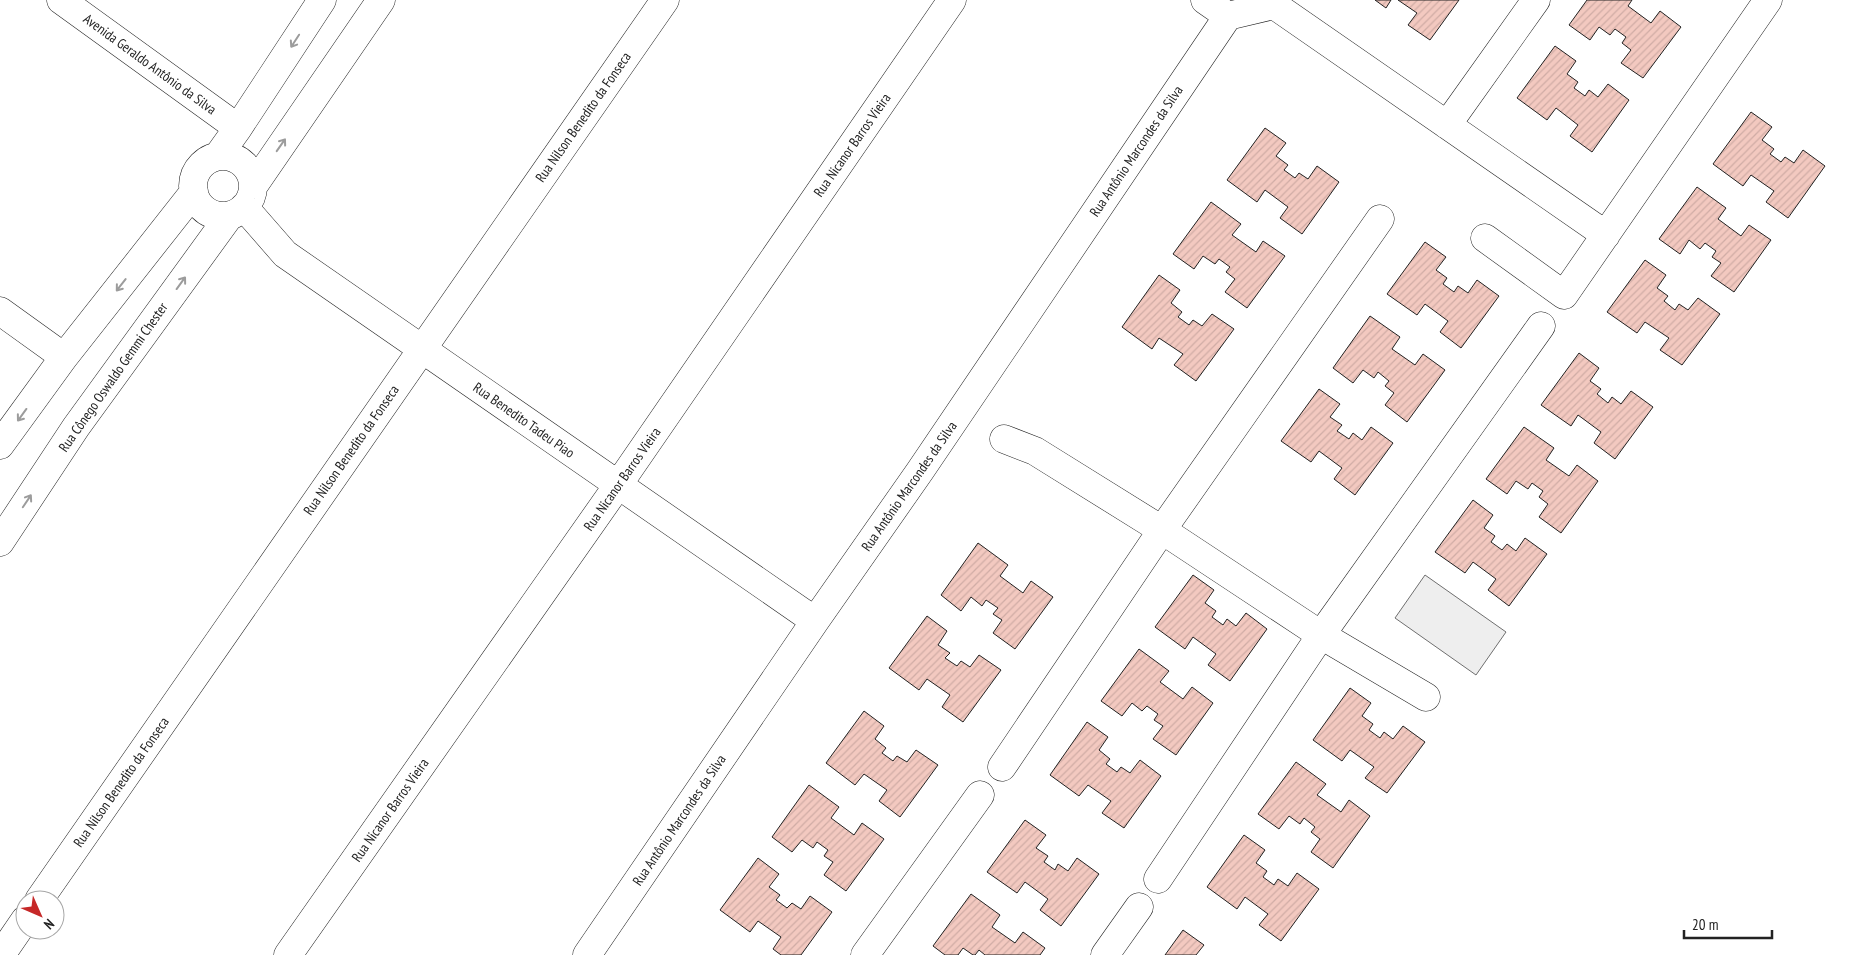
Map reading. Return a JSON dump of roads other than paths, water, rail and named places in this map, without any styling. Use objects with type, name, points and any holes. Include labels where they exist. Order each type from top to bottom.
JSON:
[{"type":"street","name":"Avenida Geraldo Antônio da Silva","points":[[61,0],[238,128]]},
{"type":"street","points":[[218,156],[235,158],[248,169],[242,202],[211,214],[198,201],[194,192],[196,174],[201,166],[218,156],[322,0]]},
{"type":"street","name":"Rua Cônego Oswaldo Gemmi Chester","points":[[0,542],[76,427],[242,202],[381,0]]},
{"type":"street","name":"Rua Nilson Benedito da Fonseca","points":[[46,890],[665,0]]},
{"type":"street","name":"Rua Nicanor Barros Vieira","points":[[288,955],[618,485],[952,0]]},
{"type":"street","points":[[1205,0],[1228,16],[1274,5],[1606,235]]},
{"type":"street","points":[[1447,125],[1536,0]]},
{"type":"street","points":[[1485,238],[1564,295],[1768,0]]},
{"type":"street","name":"Rua Antônio Marcondes da Silva","points":[[587,955],[814,621],[920,471],[1228,16]]},
{"type":"street","points":[[0,445],[64,357],[194,192]]},
{"type":"street","name":"Rua Benedito Tadeu Piao","points":[[242,202],[285,254],[814,621]]},
{"type":"street","points":[[1002,767],[1162,530],[1380,219]]},
{"type":"street","points":[[0,311],[64,357]]},
{"type":"street","points":[[1158,879],[1321,635],[1541,326]]},
{"type":"street","points":[[1004,439],[1035,452],[1162,530],[1321,635],[1426,697]]},
{"type":"street","points":[[865,955],[980,795]]},
{"type":"street","points":[[1105,955],[1139,907]]},
{"type":"street","points":[[1,955],[15,935]]}]
